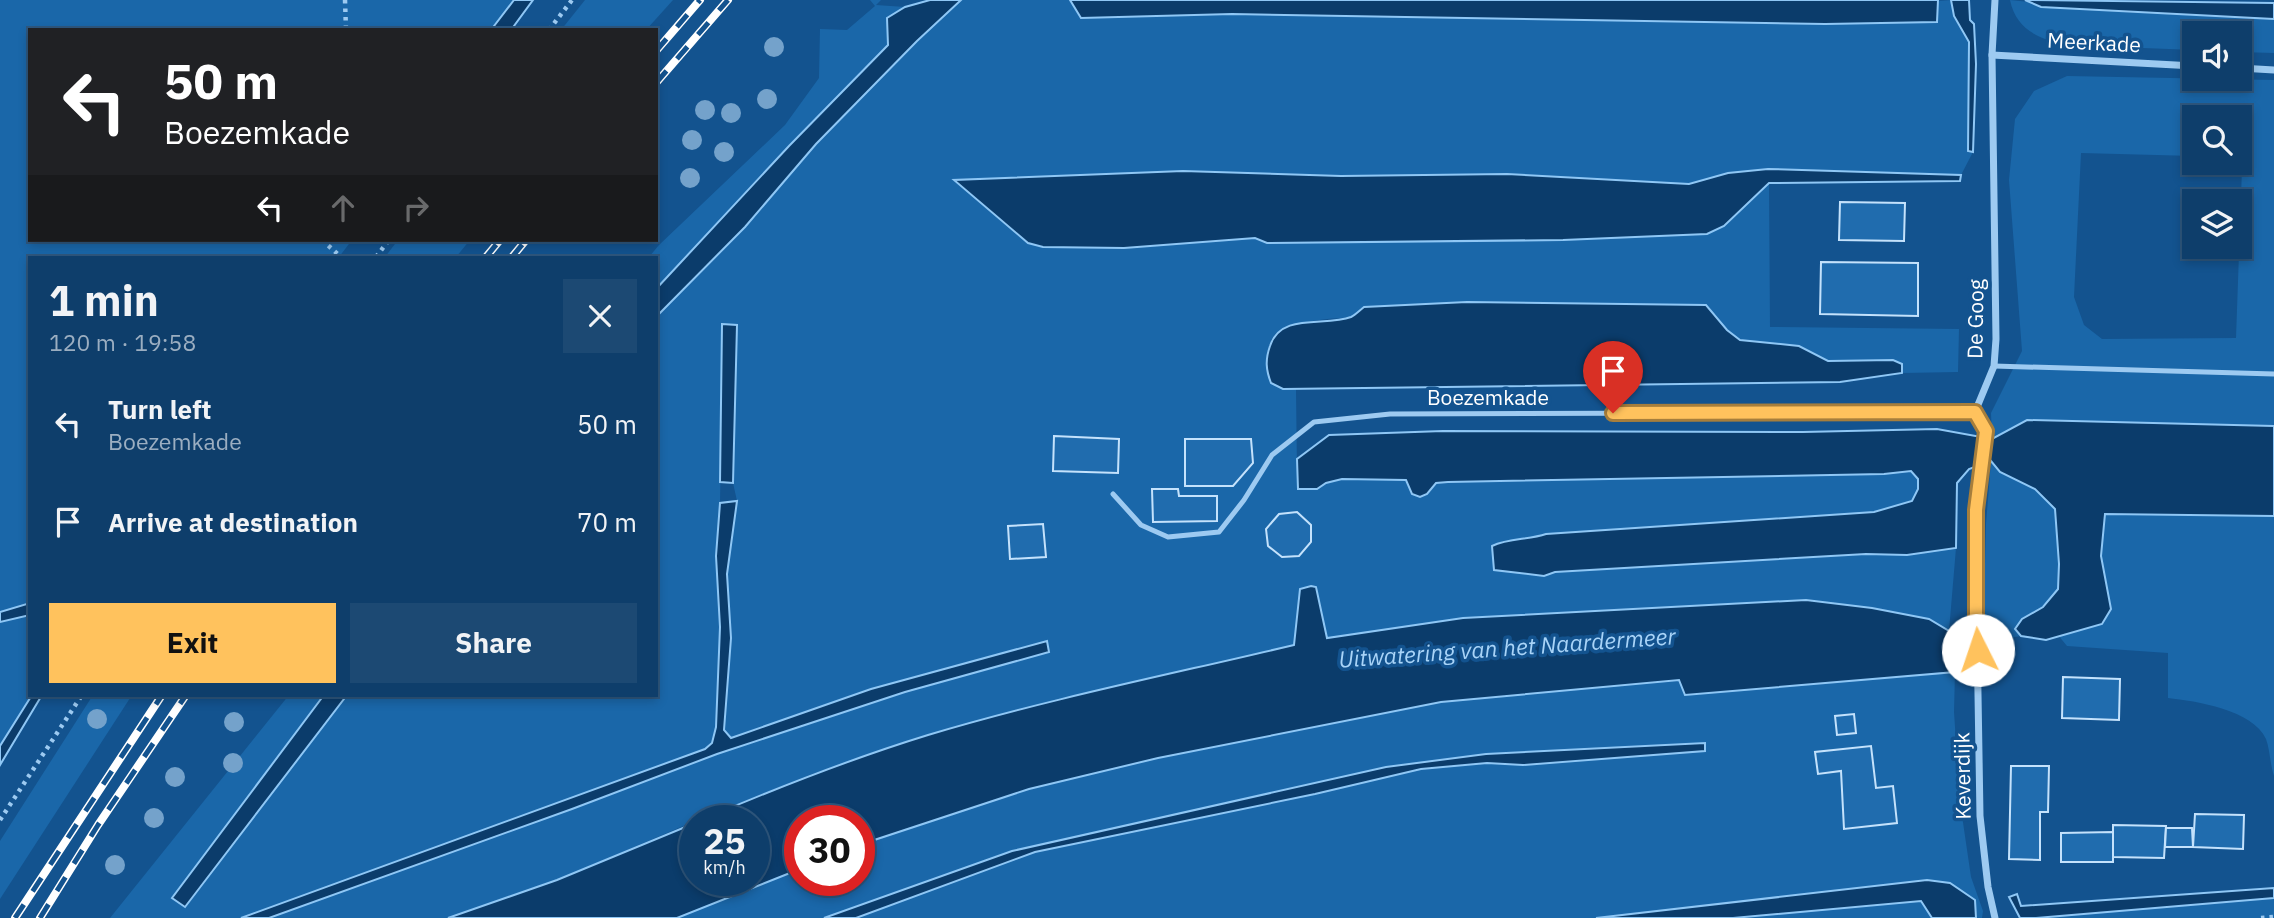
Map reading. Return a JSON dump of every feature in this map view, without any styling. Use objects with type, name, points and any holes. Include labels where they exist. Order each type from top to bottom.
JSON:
[{"type":"street","name":"De Goog","points":[[1975,412],[1994,366],[1996,339],[1992,55],[1995,0]]},
{"type":"street","name":"Meerkade","points":[[1992,55],[2182,65]]},
{"type":"street","points":[[2252,69],[2274,70]]},
{"type":"street","name":"Keverdijk","points":[[1975,412],[1986,431],[1976,510],[1980,816],[1995,918]]},
{"type":"lane","points":[[1994,366],[2274,374]]},
{"type":"lane","name":"Boezemkade","points":[[1113,494],[1141,526],[1168,537],[1219,532],[1244,500],[1272,455],[1314,422],[1390,414],[1975,412]]},
{"type":"path","points":[[345,0],[346,28]]},
{"type":"path","points":[[551,28],[572,0]]},
{"type":"path","points":[[325,242],[340,256]]},
{"type":"path","points":[[0,820],[81,697]]},
{"type":"path","points":[[2261,918],[2274,917]]},
{"type":"shaded area","points":[[0,0],[514,0],[493,28],[28,28],[28,242],[350,242],[340,256],[28,256],[28,604],[0,612]]},
{"type":"shaded area","points":[[585,0],[673,0],[648,28],[563,28]]},
{"type":"shaded area","points":[[870,0],[881,0],[876,5],[905,7],[887,18],[889,45],[789,146],[658,287],[658,256],[650,256],[785,125],[819,78],[820,29],[847,30],[875,6]]},
{"type":"shaded area","points":[[961,0],[1070,0],[1082,18],[1232,14],[1825,24],[1937,22],[1938,1],[1951,0],[1954,16],[1969,42],[1968,151],[1973,152],[1961,175],[1768,169],[1728,173],[1689,184],[1507,174],[1341,176],[1183,171],[1043,247],[1124,248],[1256,238],[1268,243],[1563,240],[1707,234],[1724,226],[1769,183],[1770,327],[1959,329],[1958,372],[1902,373],[1901,365],[1893,360],[1828,361],[1799,346],[1740,340],[1727,330],[1706,305],[1352,317],[1310,321],[1279,331],[1272,339],[1267,353],[1283,389],[1296,389],[1297,472],[1321,485],[1342,479],[1406,480],[1412,494],[1427,494],[1436,483],[1448,482],[1884,474],[1911,471],[1918,479],[1918,489],[1912,501],[1874,512],[1546,534],[1531,539],[1502,541],[1494,569],[1544,576],[1555,572],[1866,554],[1907,555],[1956,548],[1949,631],[1929,619],[1872,608],[1806,600],[1463,618],[1326,638],[1316,587],[1300,589],[1294,645],[928,735],[812,774],[735,805],[679,805],[679,828],[557,880],[448,918],[269,918],[717,754],[905,692],[1049,652],[1046,641],[871,689],[731,738],[724,731],[731,638],[727,574],[737,501],[733,483],[737,325],[723,324],[720,503],[716,556],[720,627],[716,727],[712,743],[705,749],[241,918],[110,918],[287,697],[323,697],[173,897],[185,906],[345,697],[658,697],[658,315],[745,227],[816,144]]},
{"type":"shaded area","points":[[2010,0],[2123,12],[2274,19],[2274,53],[2252,52],[2252,21],[2182,21],[2182,50],[2053,42],[2026,28],[2016,16]]},
{"type":"shaded area","points":[[2067,76],[2182,78],[2182,91],[2252,91],[2252,80],[2274,80],[2274,426],[2152,425],[2001,435],[1992,439],[1991,413],[2022,351],[2009,180],[2015,119],[2034,91]],"holes":[[[2182,105],[2252,105],[2252,175],[2242,175],[2241,189],[2252,189],[2252,259],[2239,259],[2236,338],[2102,339],[2084,325],[2074,297],[2081,153],[2182,156]]]},
{"type":"shaded area","points":[[396,242],[468,242],[457,256],[386,256]]},
{"type":"shaded area","points":[[1991,461],[2001,472],[2035,489],[2055,509],[2058,589],[2043,607],[2022,619],[2015,629],[2021,636],[1983,642],[1986,524]]},
{"type":"shaded area","points":[[2104,513],[2274,516],[2274,776],[2266,739],[2249,721],[2223,709],[2168,698],[2168,653],[2067,646],[2058,635],[2102,624],[2111,609],[2101,556]]},
{"type":"shaded area","points":[[28,615],[28,697],[31,697],[0,746],[0,622]]},
{"type":"shaded area","points":[[1955,672],[1954,712],[1960,802],[1971,877],[1983,911],[1982,918],[1976,918],[1977,914],[1927,880],[1596,918],[856,918],[1035,852],[1315,794],[1421,769],[1487,763],[1523,765],[1705,751],[1705,743],[1486,754],[1386,767],[1012,851],[824,918],[677,918],[732,896],[770,896],[770,881],[784,875],[784,896],[875,896],[875,840],[1029,789],[1158,758],[1441,702],[1679,680],[1685,695]]},
{"type":"shaded area","points":[[92,697],[131,697],[0,899],[0,841]]},
{"type":"shaded area","points":[[2274,898],[2274,918],[2037,918]]},
{"type":"shaded area","points":[[1921,901],[1932,918],[1733,918]]},
{"type":"water","points":[[514,0],[533,0],[512,28],[493,28]]},
{"type":"water","points":[[930,0],[961,0],[816,144],[745,227],[658,315],[658,287],[789,146],[888,45],[887,18],[905,7]]},
{"type":"water","points":[[1070,0],[1938,0],[1937,22],[1825,24],[1232,14],[1081,18]]},
{"type":"water","points":[[1951,0],[1969,0],[1970,20],[1974,24],[1976,64],[1973,152],[1968,151],[1969,42],[1954,16]]},
{"type":"water","points":[[2025,0],[2274,3],[2274,19],[2041,7]]},
{"type":"water","points":[[1768,169],[1961,175],[1960,181],[1769,183],[1724,226],[1707,234],[1563,240],[1267,243],[1255,238],[1124,248],[1043,247],[1028,243],[954,180],[1183,171],[1341,176],[1507,174],[1689,184],[1728,173]]},
{"type":"water","points":[[1467,302],[1706,305],[1727,330],[1740,340],[1799,346],[1828,361],[1893,360],[1902,364],[1902,373],[1840,382],[1283,389],[1271,383],[1267,365],[1268,351],[1276,335],[1284,329],[1305,323],[1341,320],[1351,317],[1364,307]]},
{"type":"water","points":[[722,324],[737,325],[733,483],[720,482]]},
{"type":"water","points":[[2027,420],[2274,426],[2274,516],[2105,514],[2101,556],[2111,609],[2102,624],[2046,640],[2021,636],[2015,629],[2022,619],[2043,607],[2058,589],[2055,509],[2035,489],[2000,472],[1991,461],[1969,469],[1957,483],[1956,548],[1907,555],[1866,554],[1555,572],[1544,576],[1494,570],[1492,546],[1546,534],[1874,512],[1912,501],[1918,489],[1918,479],[1911,471],[1884,474],[1448,482],[1436,483],[1427,494],[1420,497],[1412,494],[1406,480],[1342,479],[1326,483],[1317,489],[1298,489],[1297,459],[1329,435],[1443,431],[1803,432],[1937,429],[1992,439]]},
{"type":"water","points":[[737,501],[727,574],[731,638],[724,730],[731,738],[871,689],[1047,641],[1049,652],[905,692],[717,754],[269,918],[241,918],[705,749],[712,743],[716,727],[720,627],[716,556],[720,503]]},
{"type":"water","name":"Uitwatering van het Naardermeer","points":[[1316,587],[1327,638],[1463,618],[1806,600],[1872,608],[1929,619],[1949,631],[1955,642],[1955,672],[1685,695],[1679,680],[1441,702],[1158,758],[1029,789],[875,840],[875,805],[784,805],[784,875],[770,881],[770,805],[736,805],[870,754],[973,722],[1064,698],[1294,645],[1300,589]]},
{"type":"water","points":[[28,604],[28,615],[0,622],[0,612]]},
{"type":"water","points":[[31,697],[41,697],[0,765],[0,746]]},
{"type":"water","points":[[323,697],[345,697],[185,907],[172,898]]},
{"type":"water","points":[[1705,743],[1705,751],[1523,765],[1487,763],[1421,769],[1315,794],[1035,852],[856,918],[824,918],[1012,851],[1386,767],[1486,754]]},
{"type":"water","points":[[679,830],[679,896],[732,896],[677,918],[448,918],[557,880]]},
{"type":"water","points":[[1927,880],[1950,883],[1975,900],[1976,918],[1932,918],[1921,901],[1733,918],[1596,918]]},
{"type":"water","points":[[2274,888],[2274,898],[2036,918],[2020,918],[2009,897],[2017,894],[2021,906]]},
{"type":"building","points":[[1840,202],[1905,203],[1904,241],[1839,240]]},
{"type":"building","points":[[1821,262],[1918,263],[1918,316],[1820,314]]},
{"type":"building","points":[[1054,436],[1119,439],[1118,473],[1053,471]]},
{"type":"building","points":[[1185,439],[1251,439],[1253,463],[1233,486],[1185,486]]},
{"type":"building","points":[[1152,489],[1178,489],[1179,496],[1217,496],[1217,521],[1153,522]]},
{"type":"building","points":[[1297,512],[1311,525],[1311,542],[1299,556],[1282,557],[1268,546],[1266,529],[1279,514]]},
{"type":"building","points":[[1043,524],[1046,557],[1010,559],[1008,526]]},
{"type":"building","points":[[2063,677],[2120,679],[2119,720],[2062,718]]},
{"type":"building","points":[[1854,714],[1856,733],[1837,735],[1835,716]]},
{"type":"building","points":[[1871,746],[1876,788],[1893,786],[1897,823],[1844,829],[1841,771],[1818,774],[1815,752]]},
{"type":"building","points":[[2011,766],[2049,766],[2048,812],[2040,812],[2040,860],[2009,859]]},
{"type":"building","points":[[2195,814],[2244,815],[2243,849],[2193,847]]},
{"type":"building","points":[[2113,825],[2166,826],[2164,858],[2113,857]]},
{"type":"building","points":[[2166,828],[2192,828],[2193,847],[2165,847]]},
{"type":"building","points":[[2113,832],[2113,862],[2061,862],[2061,833]]},
{"type":"railway","points":[[658,49],[700,0]]},
{"type":"railway","points":[[658,81],[728,0]]},
{"type":"railway","points":[[487,256],[498,242]]},
{"type":"railway","points":[[513,256],[524,242]]},
{"type":"railway","points":[[15,918],[161,697]]},
{"type":"railway","points":[[40,918],[98,825],[185,697]]},
{"type":"route","points":[[1613,413],[1975,412],[1986,431],[1976,510],[1978,650]]}]
